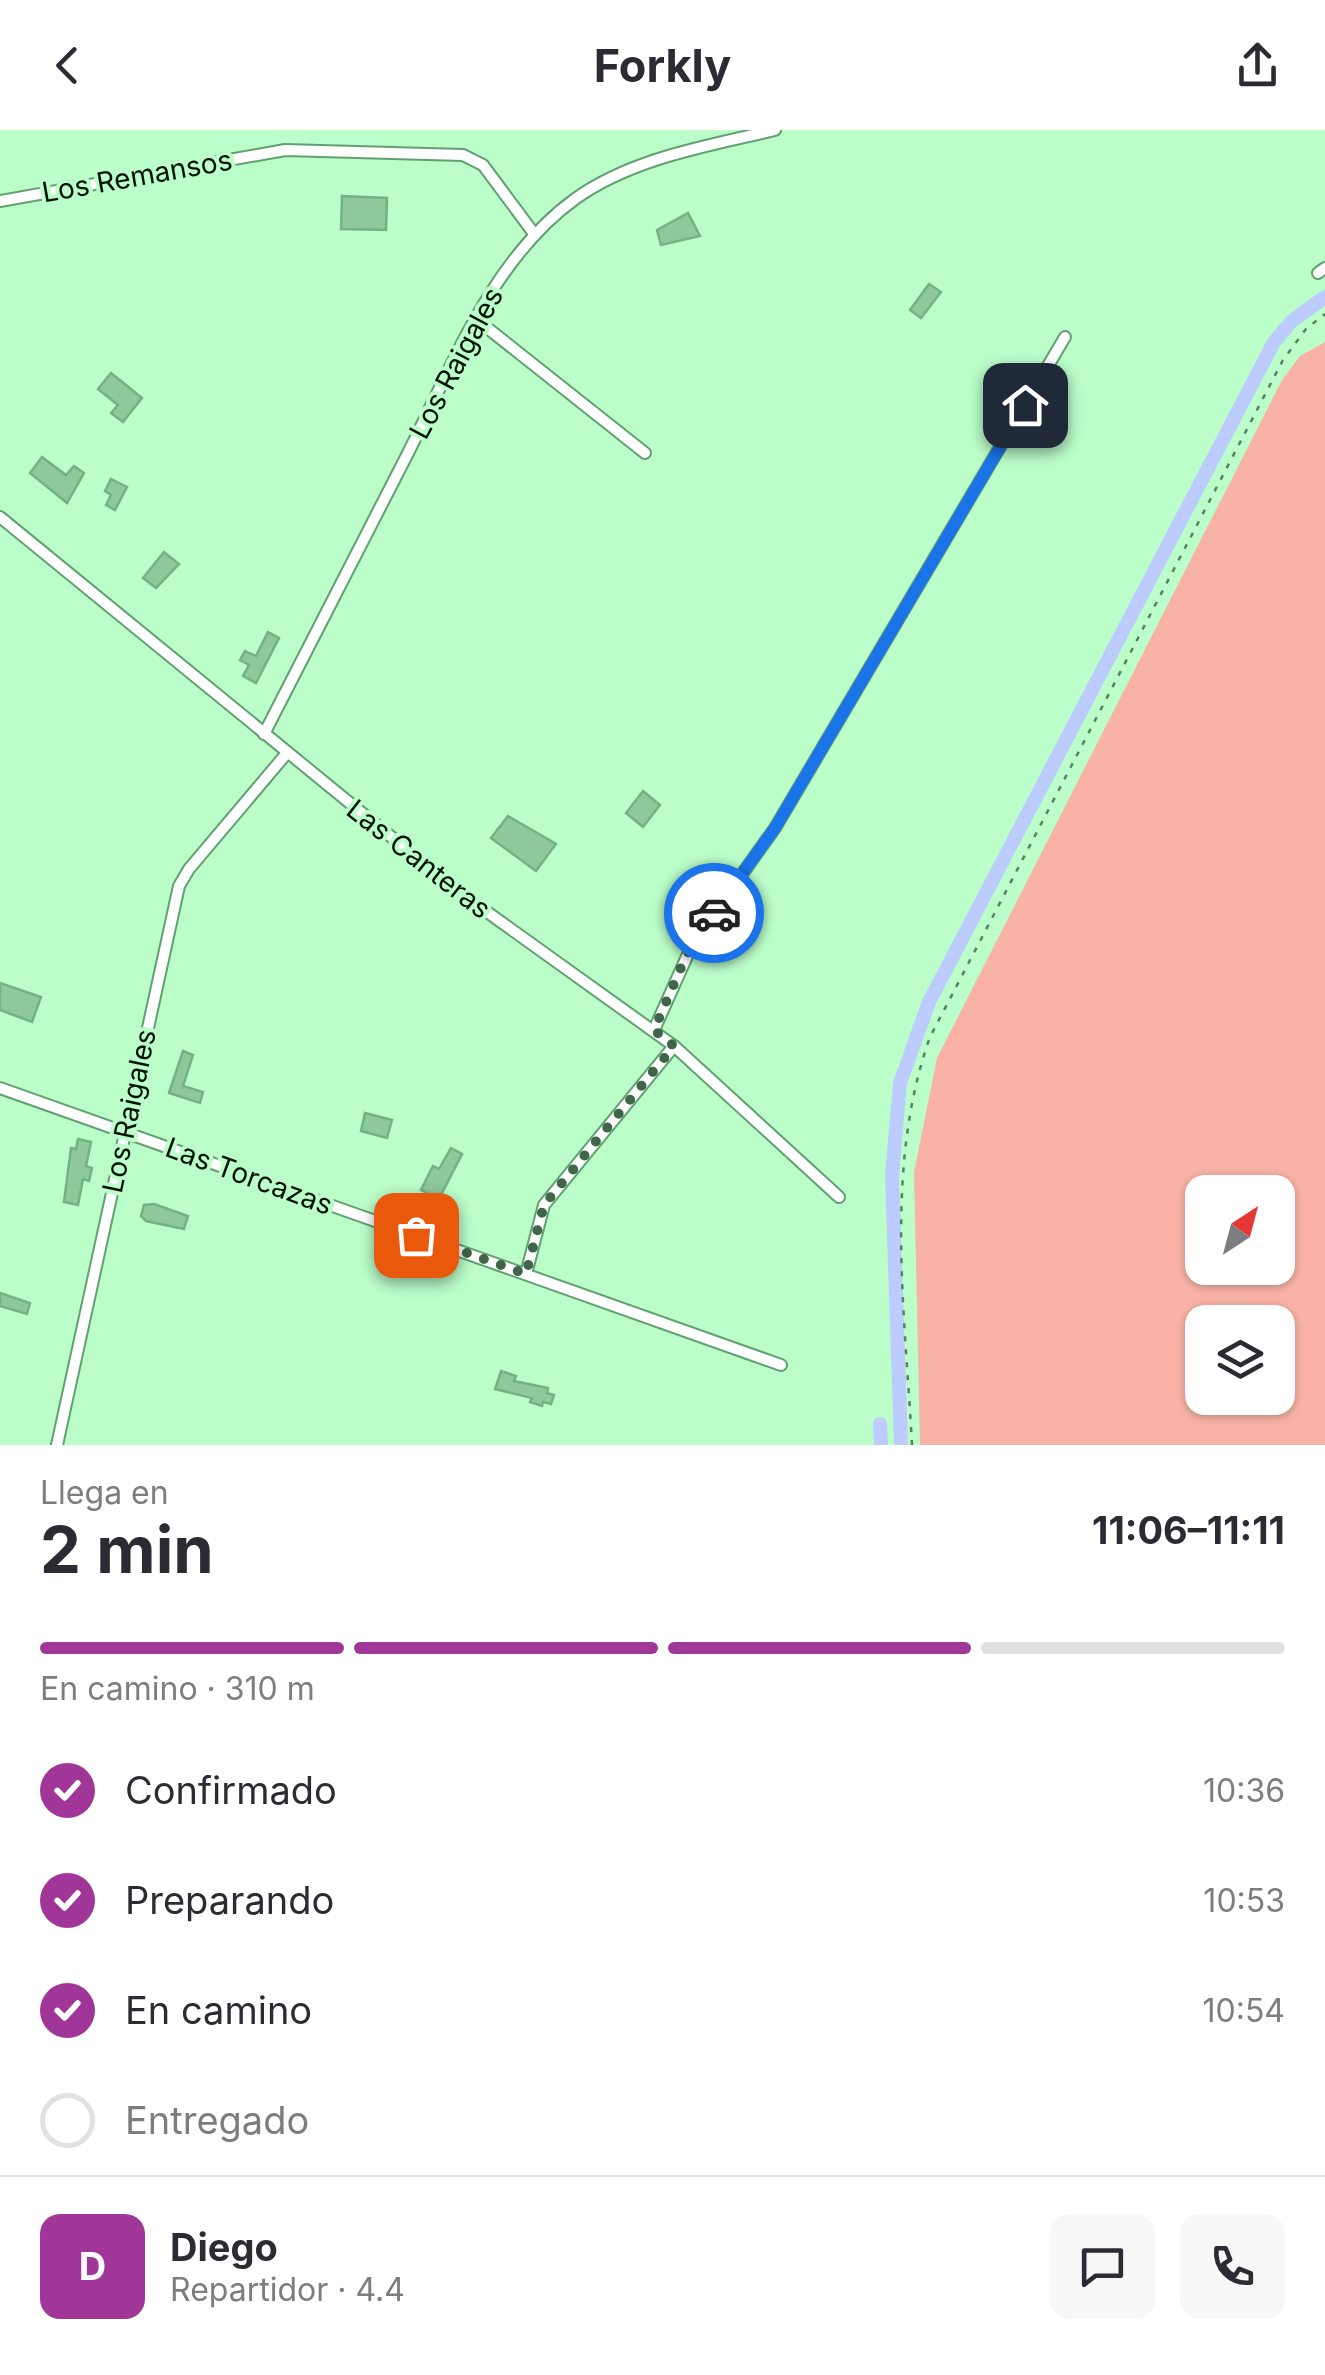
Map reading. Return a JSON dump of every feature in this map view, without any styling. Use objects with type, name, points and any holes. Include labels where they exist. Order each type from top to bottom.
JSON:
[{"type":"street","name":"Los Raigales","points":[[264,734],[476,318],[500,278],[535,235],[575,199],[606,180],[675,154],[775,130]]},
{"type":"street","name":"Los Remansos","points":[[0,201],[285,150],[463,155],[483,165],[535,235]]},
{"type":"street","points":[[476,318],[645,454]]},
{"type":"street","points":[[654,1030],[693,943],[770,837],[1065,337]]},
{"type":"street","name":"Las Canteras","points":[[0,516],[478,906],[674,1046],[839,1197]]},
{"type":"street","name":"Los Raigales","points":[[57,1445],[179,886],[287,753]]},
{"type":"street","points":[[526,1274],[544,1205],[674,1046]]},
{"type":"street","name":"Las Torcazas","points":[[0,1088],[781,1365]]},
{"type":"path","points":[[912,1445],[903,1268],[904,1178],[912,1103],[930,1037],[1283,360],[1306,329],[1325,314]]},
{"type":"shaded area","points":[[1325,342],[1325,1445],[920,1445],[914,1172],[937,1058],[1282,380],[1300,356]]},
{"type":"building","points":[[342,196],[387,198],[386,230],[341,229]]},
{"type":"building","points":[[688,213],[700,236],[661,245],[657,230]]},
{"type":"building","points":[[929,284],[941,292],[921,318],[910,310]]},
{"type":"building","points":[[111,373],[142,398],[123,422],[111,413],[118,405],[98,389]]},
{"type":"building","points":[[42,457],[66,475],[74,466],[84,473],[67,503],[30,473]]},
{"type":"building","points":[[111,479],[127,487],[115,510],[106,505],[111,495],[105,491]]},
{"type":"building","points":[[164,552],[179,564],[156,588],[143,578]]},
{"type":"building","points":[[268,632],[279,638],[256,683],[243,676],[249,665],[240,660],[245,651],[256,656]]},
{"type":"building","points":[[643,791],[660,805],[643,827],[626,813]]},
{"type":"building","points":[[508,816],[556,844],[536,871],[491,838]]},
{"type":"building","points":[[0,983],[41,997],[32,1022],[0,1010]]},
{"type":"building","points":[[183,1051],[193,1055],[183,1086],[203,1092],[200,1103],[169,1093]]},
{"type":"building","points":[[365,1113],[392,1120],[387,1138],[361,1131]]},
{"type":"building","points":[[78,1139],[91,1142],[86,1166],[92,1168],[89,1181],[83,1179],[78,1205],[64,1202],[71,1148],[76,1149]]},
{"type":"building","points":[[451,1148],[462,1154],[439,1199],[421,1190],[433,1166],[439,1169]]},
{"type":"building","points":[[154,1204],[188,1216],[184,1229],[146,1221],[141,1216],[144,1205]]},
{"type":"building","points":[[0,1293],[30,1303],[27,1314],[0,1306]]},
{"type":"building","points":[[501,1371],[516,1376],[514,1381],[548,1388],[547,1393],[554,1395],[551,1404],[543,1402],[542,1406],[530,1402],[532,1398],[495,1389]]},
{"type":"waterway","points":[[901,1445],[892,1176],[900,1083],[929,1002],[1274,342],[1292,321],[1325,297]]},
{"type":"waterway","points":[[880,1424],[881,1445]]},
{"type":"way so far","points":[[416,1235],[526,1274],[536,1223],[544,1205],[674,1046],[654,1030],[687,954],[714,913]]},
{"type":"route","points":[[714,913],[775,828],[1025,405]]}]
